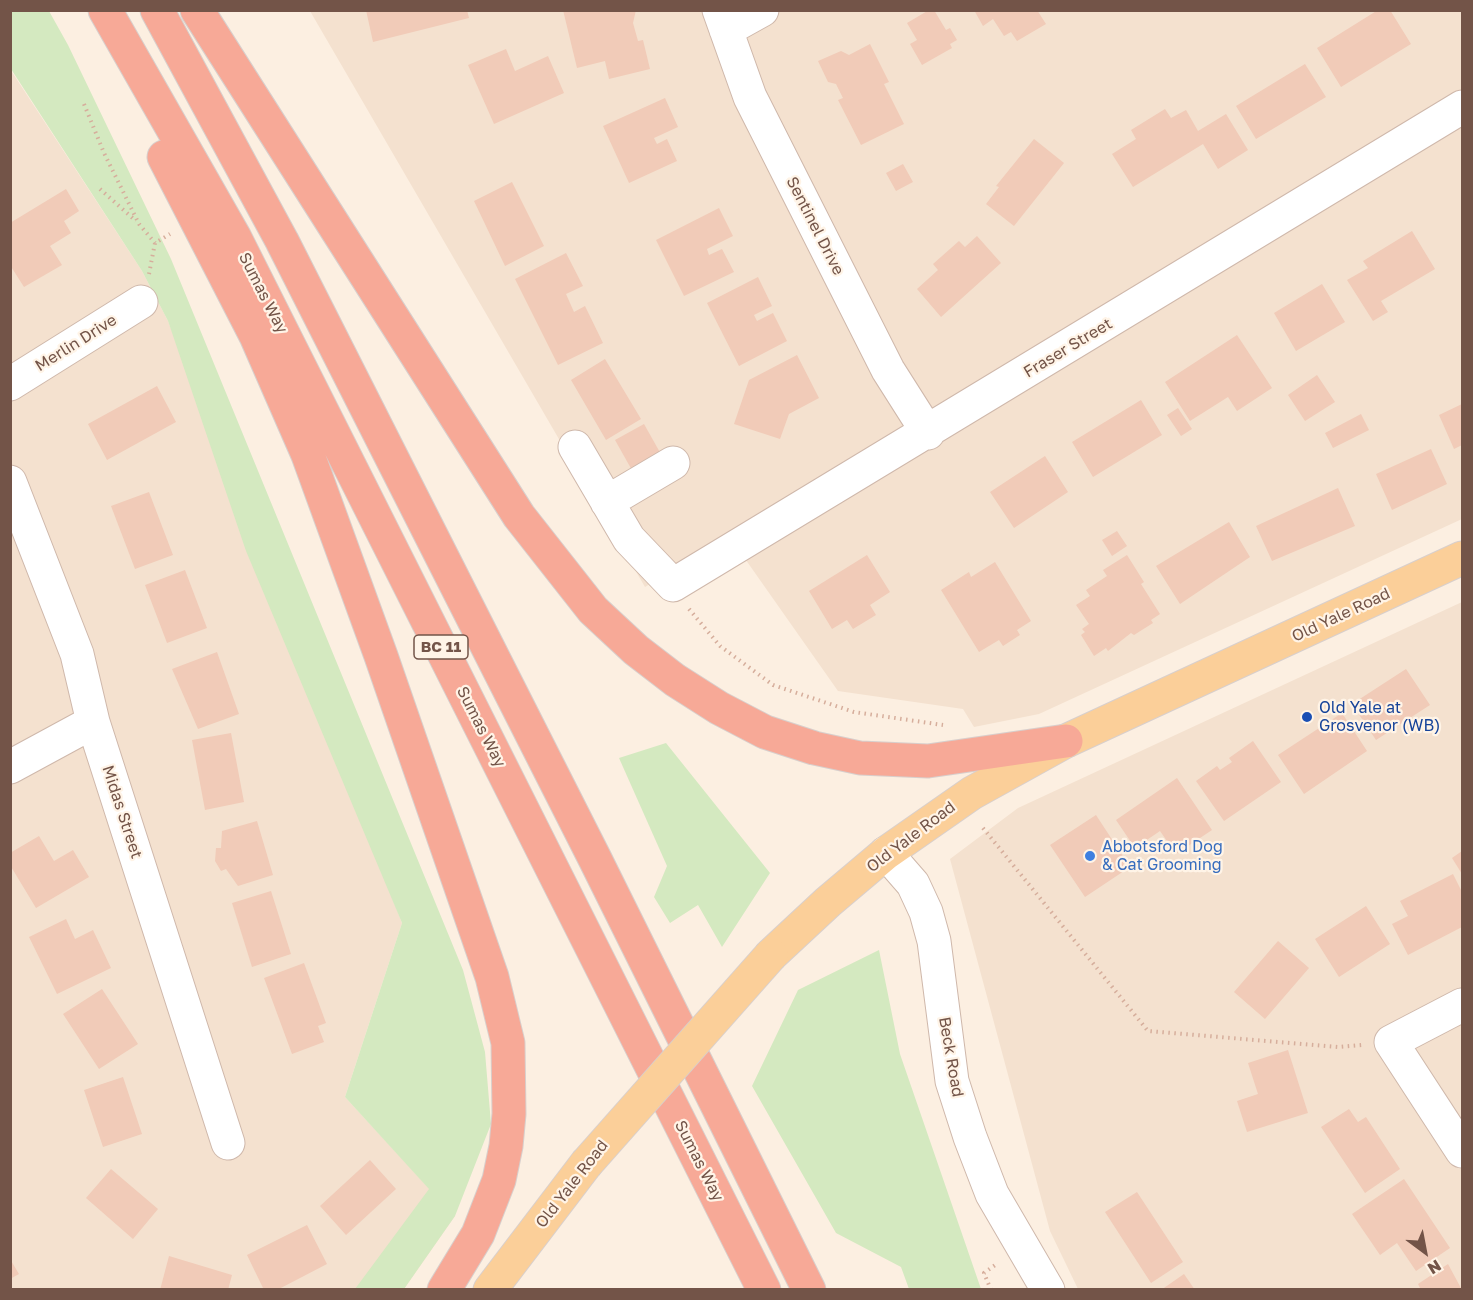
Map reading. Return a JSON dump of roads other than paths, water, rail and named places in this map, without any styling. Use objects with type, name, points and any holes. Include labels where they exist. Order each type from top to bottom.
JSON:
[{"type":"highway","points":[[85,10],[196,218],[284,394],[381,656],[488,966],[508,1044],[507,1136],[499,1180],[478,1234],[444,1290]]},
{"type":"highway","name":"Sumas Way","points":[[105,10],[241,249],[764,1290]]},
{"type":"highway","name":"BC 11","points":[[157,10],[282,241],[595,859],[809,1290]]},
{"type":"highway","points":[[197,10],[444,403],[519,516],[593,610],[636,650],[719,708],[765,732],[814,748],[849,756],[928,761],[1066,741]]},
{"type":"main road","name":"Old Yale Road","points":[[490,1290],[586,1164],[771,955],[828,902],[886,854],[972,793],[1066,741],[1462,558]]},
{"type":"street","points":[[723,20],[762,10]]},
{"type":"street","name":"Sentinel Drive","points":[[723,20],[750,97],[888,370],[928,433]]},
{"type":"street","name":"Fraser Street","points":[[607,502],[629,539],[679,595],[928,433],[1462,107]]},
{"type":"street","name":"Merlin Drive","points":[[10,384],[141,302]]},
{"type":"street","points":[[575,447],[607,502],[673,463]]},
{"type":"street","name":"Midas Street","points":[[10,482],[77,654],[93,722],[228,1143]]},
{"type":"street","points":[[10,767],[93,722]]},
{"type":"street","name":"Beck Road","points":[[886,854],[913,884],[923,904],[933,941],[952,1081],[977,1156],[992,1194],[1048,1290]]},
{"type":"street","points":[[1462,1005],[1391,1042],[1462,1151]]},
{"type":"place","name":"Old Yale at Grosvenor (WB)","points":[[1307,717]]},
{"type":"place","name":"Abbotsford Dog & Cat Grooming","points":[[1090,856]]}]
